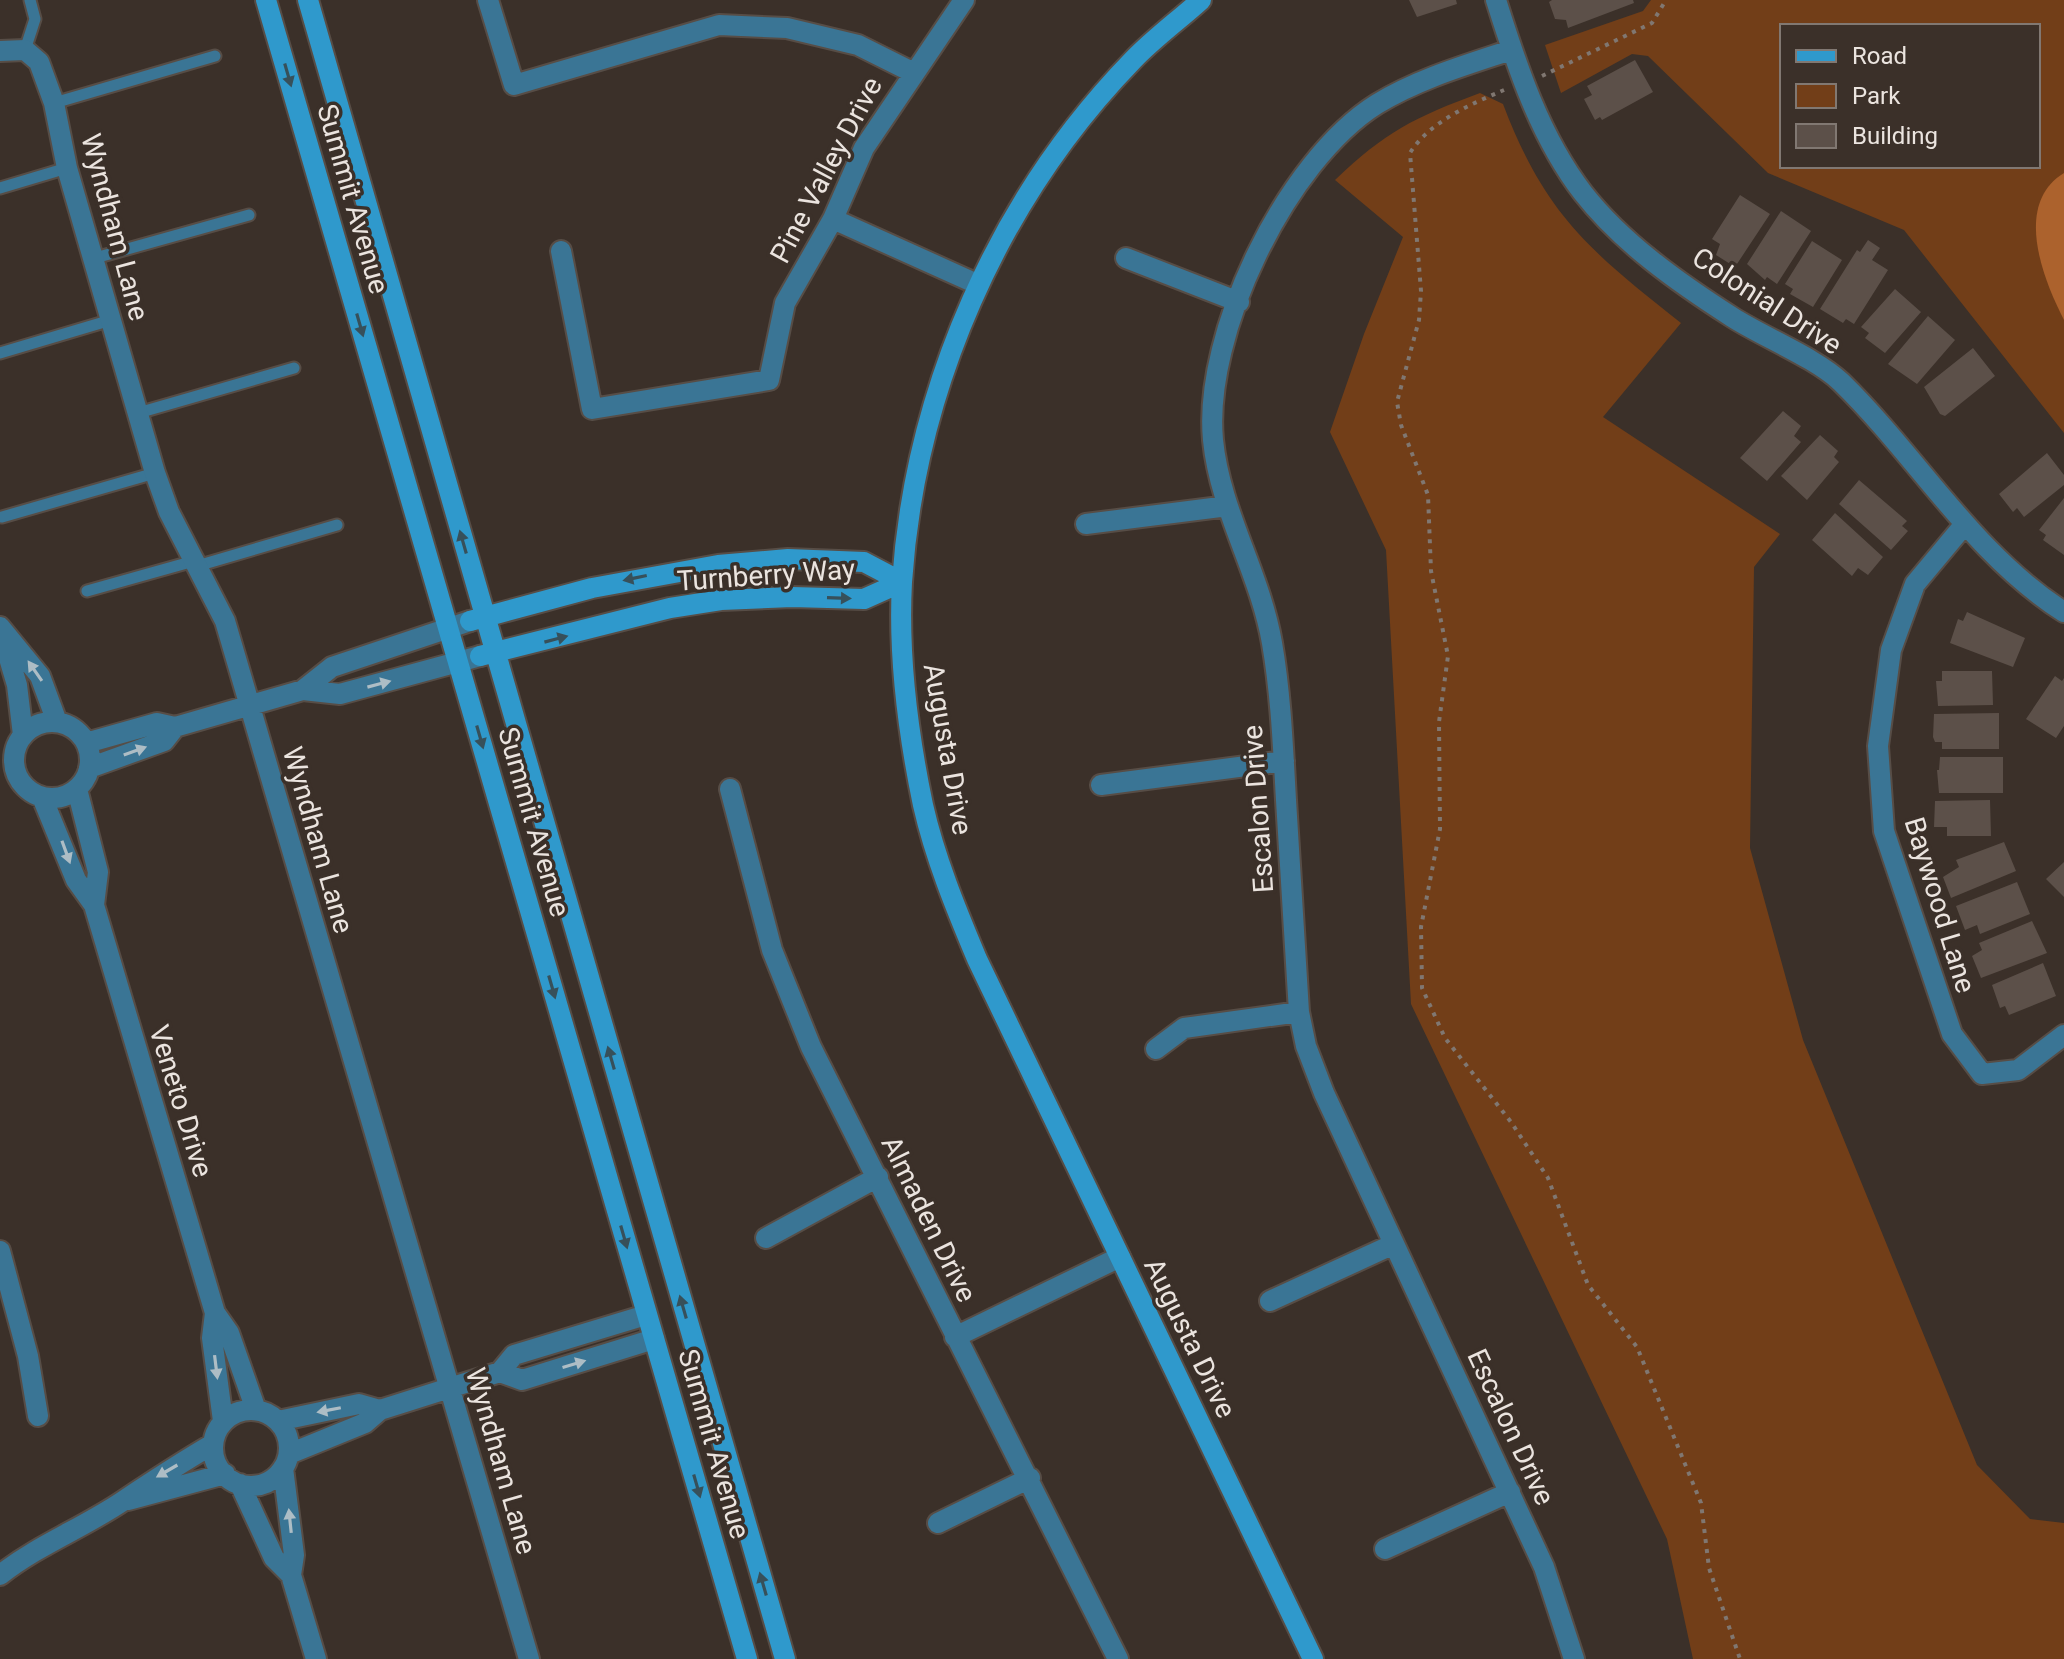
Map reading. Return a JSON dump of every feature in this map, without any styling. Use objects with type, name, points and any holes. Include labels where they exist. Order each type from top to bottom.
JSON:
[{"type":"main road","name":"Summit Avenue","points":[[266,0],[747,1659]]},
{"type":"main road","name":"Summit Avenue","points":[[308,0],[487,654],[785,1659]]},
{"type":"main road","name":"Augusta Drive","points":[[1201,0],[1133,60],[1053,156],[977,284],[928,424],[902,582],[903,657],[910,726],[924,807],[947,885],[983,973],[1313,1659]]},
{"type":"main road","name":"Turnberry Way","points":[[477,619],[635,578],[788,559],[864,562],[902,582]]},
{"type":"main road","name":"Turnberry Way","points":[[487,654],[670,608],[792,597],[864,599],[902,582]]},
{"type":"street","points":[[488,0],[514,85],[719,25],[787,28],[858,45],[912,72]]},
{"type":"street","name":"Pine Valley Drive","points":[[561,251],[592,409],[769,380],[785,303],[833,219],[864,148],[912,72],[964,0]]},
{"type":"street","name":"Colonial Drive","points":[[1496,0],[1511,50],[1545,133],[1583,193],[1626,239],[1731,317],[1838,379],[1901,445],[1965,524],[2027,588],[2064,612]]},
{"type":"street","points":[[0,51],[25,50]]},
{"type":"street","name":"Wyndham Lane","points":[[25,50],[39,62],[54,103],[67,168],[155,473],[169,512],[225,621],[529,1659]]},
{"type":"street","name":"Escalon Drive","points":[[1511,50],[1401,91],[1345,128],[1300,178],[1282,205],[1239,302],[1215,379],[1213,409],[1218,475],[1258,586],[1272,643],[1284,761],[1299,1012],[1306,1046],[1324,1093],[1544,1567],[1574,1659]]},
{"type":"street","points":[[833,219],[977,284]]},
{"type":"street","points":[[1126,258],[1239,302]]},
{"type":"street","points":[[1086,524],[1228,506]]},
{"type":"street","name":"Baywood Lane","points":[[1965,524],[1915,584],[1891,650],[1878,746],[1884,831],[1952,1034],[1982,1074],[2018,1070],[2064,1035]]},
{"type":"street","points":[[303,690],[332,667],[477,619]]},
{"type":"street","points":[[0,627],[40,676],[57,722]]},
{"type":"street","points":[[0,627],[17,685],[13,744],[14,765],[21,782],[42,797],[61,798],[77,789],[89,768],[86,743],[75,729],[57,722],[35,725],[13,744]]},
{"type":"street","points":[[86,743],[157,723],[175,727],[303,690],[340,694],[487,654]]},
{"type":"street","points":[[89,768],[164,741],[175,727]]},
{"type":"street","points":[[1101,785],[1284,761]]},
{"type":"street","points":[[0,783],[21,782]]},
{"type":"street","name":"Veneto Drive","points":[[77,789],[98,872],[94,905]]},
{"type":"street","name":"Almaden Drive","points":[[730,789],[772,950],[811,1047],[955,1337],[1030,1478],[1118,1659]]},
{"type":"street","name":"Veneto Drive","points":[[42,797],[76,880],[94,905],[215,1313],[229,1333],[256,1410]]},
{"type":"street","points":[[1156,1049],[1184,1028],[1299,1012]]},
{"type":"street","points":[[766,1238],[878,1177]]},
{"type":"street","points":[[1270,1301],[1394,1244]]},
{"type":"street","points":[[0,1251],[28,1356],[38,1416]]},
{"type":"street","points":[[955,1337],[1120,1257]]},
{"type":"street","name":"Veneto Drive","points":[[215,1313],[212,1338],[223,1421]]},
{"type":"street","points":[[124,1501],[232,1479],[266,1483],[286,1461],[365,1423],[380,1410],[500,1372],[514,1355],[646,1315]]},
{"type":"street","points":[[500,1372],[522,1380],[654,1339]]},
{"type":"street","points":[[278,1421],[359,1404],[380,1410]]},
{"type":"street","points":[[291,1575],[274,1558],[232,1479],[214,1457],[213,1444],[223,1421],[233,1414],[256,1410],[278,1421],[289,1442],[286,1461],[294,1555],[291,1575],[316,1659]]},
{"type":"street","points":[[0,1575],[43,1545],[124,1501],[138,1488],[213,1444]]},
{"type":"street","points":[[938,1523],[1030,1478]]},
{"type":"street","points":[[1385,1549],[1510,1492]]},
{"type":"lane","points":[[25,50],[35,19],[30,0]]},
{"type":"lane","points":[[54,103],[215,56]]},
{"type":"lane","points":[[0,188],[67,168]]},
{"type":"lane","points":[[95,258],[249,215]]},
{"type":"lane","points":[[0,353],[111,320]]},
{"type":"lane","points":[[138,413],[294,368]]},
{"type":"lane","points":[[2,517],[155,473]]},
{"type":"lane","points":[[87,591],[337,525]]},
{"type":"path","points":[[1554,72],[1652,23],[1666,0]]},
{"type":"path","points":[[1488,97],[1418,139],[1410,153],[1408,170],[1421,291],[1419,320],[1397,402],[1401,425],[1428,495],[1431,571],[1448,656],[1439,722],[1440,829],[1421,927],[1422,988],[1445,1038],[1511,1122],[1548,1178],[1588,1285],[1637,1347],[1701,1503],[1709,1568],[1740,1659]]},
{"type":"green space","points":[[1651,0],[2064,0],[2064,433],[1904,230],[1768,173],[1648,56],[1632,54],[1561,93],[1545,45],[1643,11]]},
{"type":"green space","points":[[1480,93],[1503,104],[1536,175],[1574,228],[1621,274],[1681,323],[1603,417],[1780,534],[1754,567],[1750,848],[1803,1040],[1977,1465],[2030,1519],[2064,1523],[2064,1659],[1693,1659],[1667,1539],[1411,1004],[1386,550],[1330,432],[1364,334],[1403,237],[1335,180],[1402,128]]},
{"type":"shaded area","points":[[2064,173],[2064,320],[2041,264],[2036,222],[2048,187]]},
{"type":"building","points":[[1409,0],[1456,0],[1457,4],[1417,17]]},
{"type":"building","points":[[1633,0],[1634,3],[1568,28],[1566,20],[1555,19],[1549,2]]},
{"type":"building","points":[[1635,60],[1653,92],[1602,120],[1600,117],[1595,120],[1584,99],[1592,95],[1587,86]]},
{"type":"building","points":[[1740,195],[1770,214],[1735,267],[1716,255],[1720,244],[1712,239]]},
{"type":"building","points":[[1781,211],[1811,231],[1777,284],[1767,277],[1765,280],[1747,264]]},
{"type":"building","points":[[1868,240],[1880,248],[1872,260],[1888,270],[1854,324],[1846,319],[1843,323],[1820,309],[1857,250],[1860,252]]},
{"type":"building","points":[[1812,241],[1842,260],[1813,307],[1790,294],[1793,289],[1785,284]]},
{"type":"building","points":[[1895,289],[1921,312],[1885,353],[1865,338],[1869,333],[1861,327]]},
{"type":"building","points":[[1928,316],[1955,340],[1917,384],[1888,364]]},
{"type":"building","points":[[1973,348],[1995,376],[1945,416],[1940,414],[1924,387]]},
{"type":"building","points":[[1783,411],[1801,426],[1794,436],[1801,442],[1767,481],[1740,458]]},
{"type":"building","points":[[1820,435],[1838,451],[1834,457],[1839,462],[1807,500],[1781,476]]},
{"type":"building","points":[[2047,453],[2064,475],[2064,485],[2024,517],[2017,508],[2013,512],[1999,494]]},
{"type":"building","points":[[1859,480],[1907,521],[1902,526],[1908,531],[1891,550],[1839,504]]},
{"type":"building","points":[[2064,498],[2064,555],[2043,540],[2046,535],[2039,530]]},
{"type":"building","points":[[1835,513],[1883,557],[1868,575],[1858,568],[1852,576],[1812,540]]},
{"type":"building","points":[[1967,612],[2025,638],[2013,667],[1950,643],[1958,619],[1963,621]]},
{"type":"building","points":[[1942,671],[1992,671],[1993,705],[1938,706],[1936,681],[1942,681]]},
{"type":"building","points":[[2055,676],[2062,681],[2064,678],[2064,726],[2056,738],[2026,719]]},
{"type":"building","points":[[1999,713],[1999,749],[1942,749],[1942,742],[1935,742],[1934,714]]},
{"type":"building","points":[[1940,757],[2003,757],[2003,793],[1939,793],[1937,770]]},
{"type":"building","points":[[1990,800],[1991,836],[1947,836],[1947,827],[1934,827],[1935,801]]},
{"type":"building","points":[[2004,842],[2016,871],[1951,898],[1943,877],[1959,867],[1956,860]]},
{"type":"building","points":[[2064,862],[2064,897],[2046,879]]},
{"type":"building","points":[[2017,882],[2030,914],[1980,934],[1977,925],[1965,930],[1956,906]]},
{"type":"building","points":[[2032,921],[2047,953],[1981,978],[1972,956],[1982,950],[1979,943]]},
{"type":"building","points":[[2043,963],[2056,996],[2009,1015],[2005,1006],[2000,1008],[1992,985]]}]
